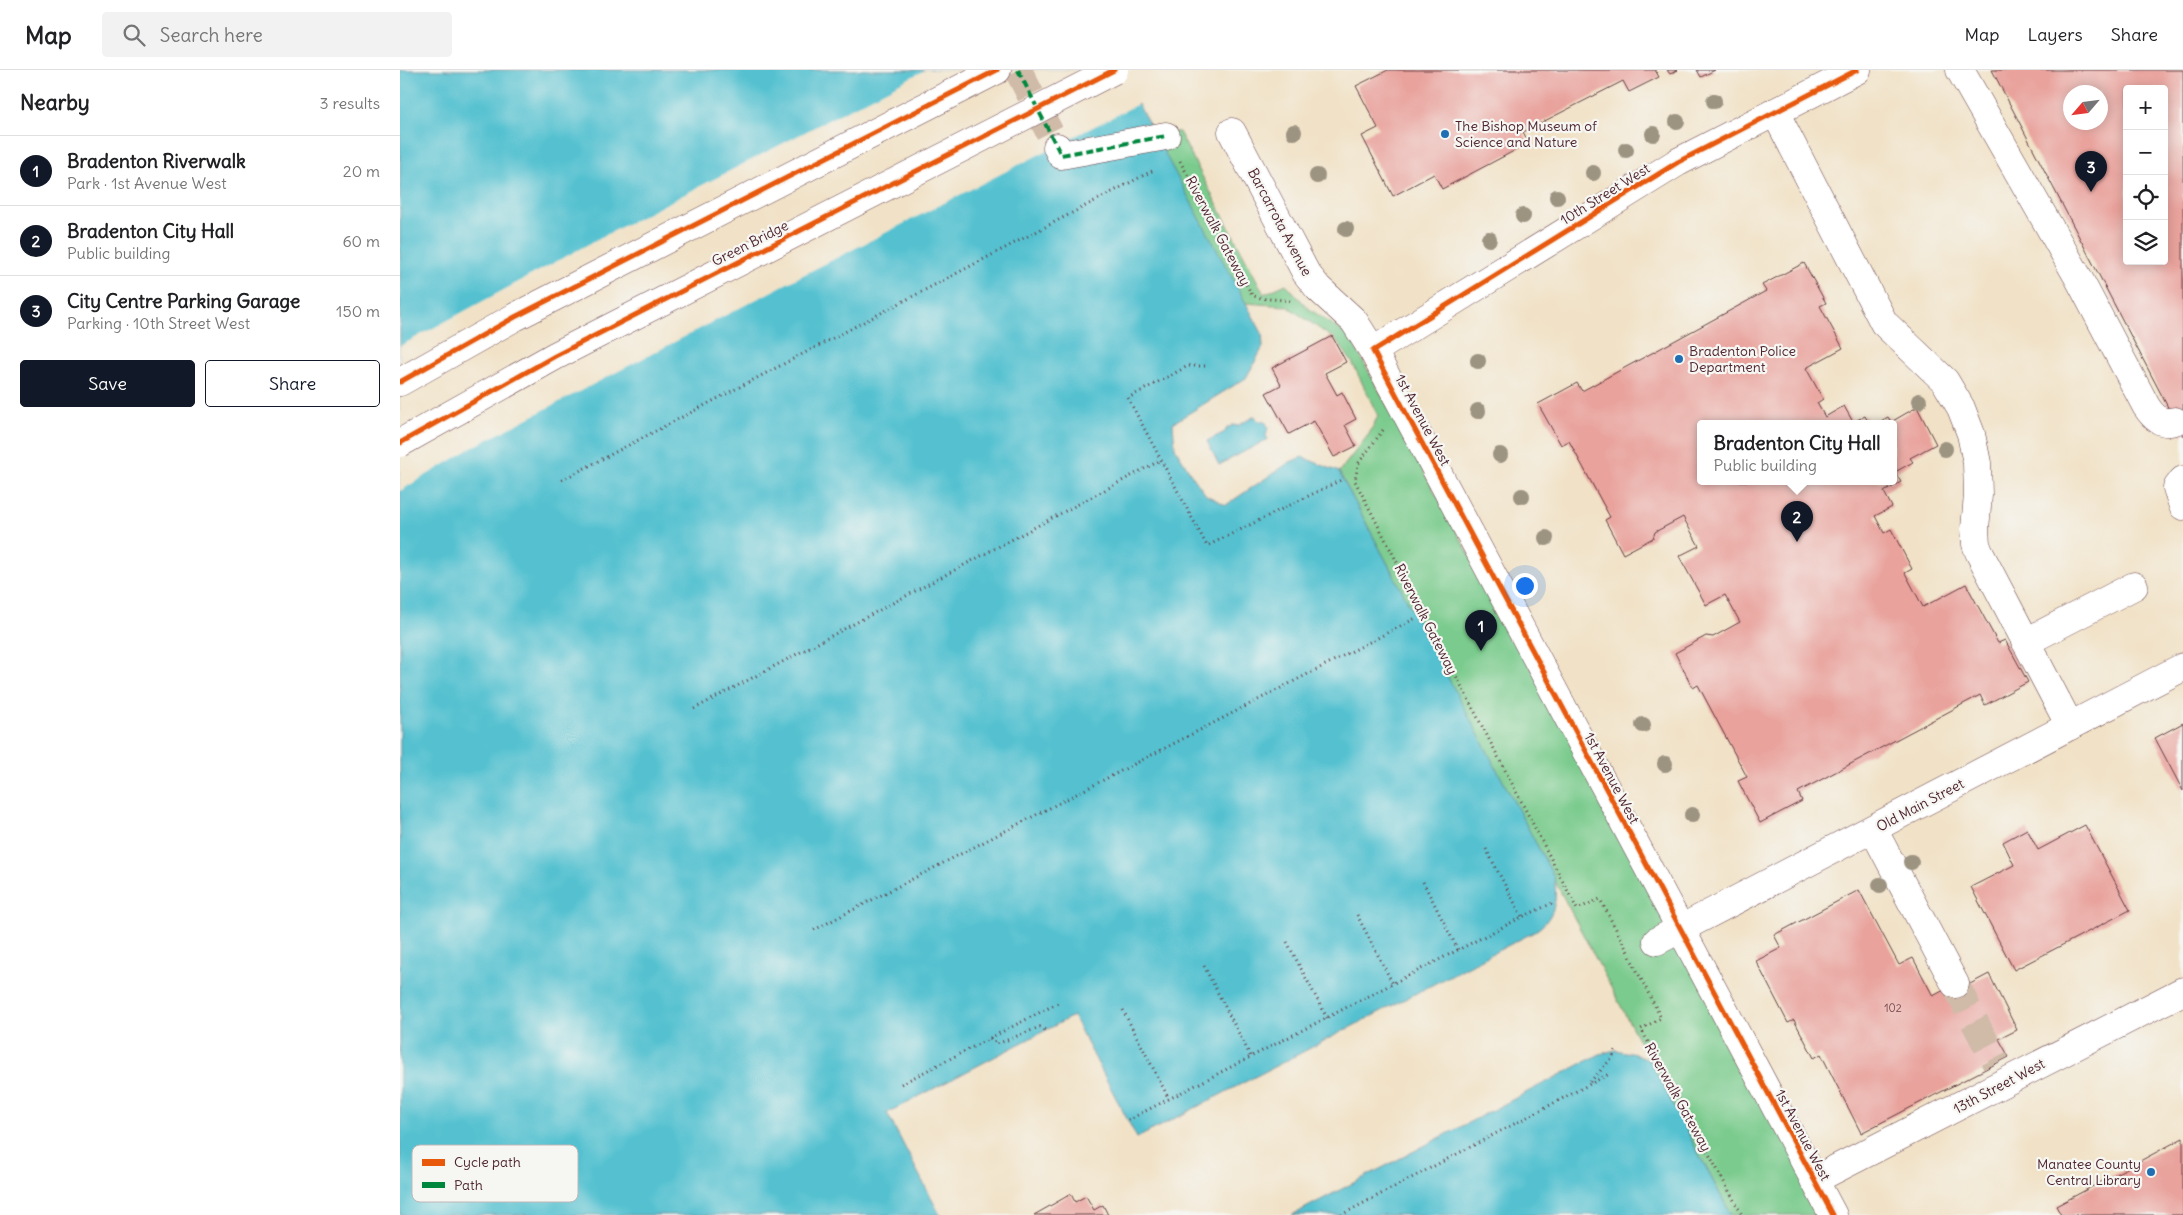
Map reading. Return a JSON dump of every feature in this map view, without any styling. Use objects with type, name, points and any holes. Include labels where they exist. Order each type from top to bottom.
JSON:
[{"type":"street","points":[[400,382],[515,317],[997,70]]},
{"type":"street","name":"Green Bridge","points":[[400,442],[555,356],[1114,70]]},
{"type":"street","name":"10th Street West","points":[[1374,351],[1678,162],[1857,70]]},
{"type":"street","points":[[1960,70],[2074,269],[2146,406],[2160,422],[2168,423],[2175,421]]},
{"type":"street","points":[[1775,112],[1884,323],[1945,382],[1961,408],[1972,434],[1977,463],[1976,544],[2070,726]]},
{"type":"street","name":"Barcarrota Avenue","points":[[1232,132],[1306,273],[1354,321],[1374,351]]},
{"type":"street","points":[[1057,147],[1061,155],[1166,136]]},
{"type":"street","name":"1st Avenue West","points":[[1374,351],[1668,935],[1833,1215]]},
{"type":"street","points":[[2183,480],[2177,488],[2183,506]]},
{"type":"street","points":[[2026,642],[2134,586]]},
{"type":"street","name":"Old Main Street","points":[[1668,935],[2183,667]]},
{"type":"street","points":[[1873,829],[1955,984]]},
{"type":"street","name":"13th Street West","points":[[1814,1180],[2001,1073],[2183,991]]},
{"type":"path","points":[[562,480],[1161,166]]},
{"type":"path","points":[[1205,366],[1188,366],[1128,398],[1207,546],[1342,479]]},
{"type":"path","points":[[694,709],[1161,460]]},
{"type":"path","points":[[814,930],[1416,618]]},
{"type":"path","points":[[1486,849],[1522,917]]},
{"type":"path","points":[[1423,882],[1458,950]]},
{"type":"path","points":[[1128,1120],[1522,917],[1555,902]]},
{"type":"path","points":[[1357,915],[1393,984]]},
{"type":"path","points":[[1287,942],[1327,1018]]},
{"type":"path","points":[[1204,966],[1251,1057]]},
{"type":"path","points":[[901,1084],[1060,1002]]},
{"type":"path","points":[[1123,1010],[1169,1099]]},
{"type":"path","points":[[990,1038],[998,1044],[1040,1027],[1045,1030]]},
{"type":"path","points":[[1580,1089],[1592,1080],[1613,1057],[1615,1050]]},
{"type":"path","points":[[1341,1215],[1609,1074]]},
{"type":"green space","points":[[1138,131],[1179,132],[1264,294],[1286,284],[1308,308],[1347,335],[1353,343],[1832,1215],[1731,1215],[1339,472],[1369,434],[1378,416],[1352,362],[1337,341],[1287,306],[1245,303],[1224,263],[1076,173],[1095,141]]},
{"type":"water","points":[[400,70],[1074,70],[1097,114],[1138,104],[1262,333],[1263,347],[1246,378],[1173,423],[1175,448],[1206,495],[1226,505],[1290,462],[1302,457],[1339,472],[1554,877],[1556,893],[1551,915],[1534,932],[1137,1138],[1073,1016],[887,1113],[940,1215],[400,1215]]},
{"type":"water","points":[[1255,416],[1258,421],[1265,421],[1268,427],[1266,436],[1268,439],[1219,465],[1207,441],[1225,432],[1227,428],[1233,425],[1237,426]]},
{"type":"water","points":[[1615,1050],[1635,1054],[1650,1061],[1731,1215],[1292,1215],[1600,1054]]},
{"type":"pier","points":[[925,70],[1077,70],[1098,111],[1140,103],[801,276],[475,446],[400,491],[400,346],[598,239]]},
{"type":"building","name":"The Bishop Museum of Science and Nature","points":[[1388,70],[1655,70],[1659,77],[1629,92],[1623,81],[1523,132],[1529,143],[1442,189],[1434,174],[1393,196],[1362,136],[1378,128],[1356,86]]},
{"type":"building","points":[[1667,70],[1678,70],[1670,74]]},
{"type":"building","points":[[1697,70],[1715,70],[1701,77]]},
{"type":"building","points":[[1992,70],[2183,70],[2183,436]]},
{"type":"building","points":[[1804,263],[1826,303],[1820,306],[1843,348],[1806,368],[1823,399],[1817,403],[1825,417],[1844,406],[1852,420],[1697,420],[1697,485],[1896,485],[1884,492],[1892,507],[1875,516],[1884,533],[1891,529],[1912,569],[1905,573],[1923,607],[1966,584],[1998,643],[2005,640],[2028,682],[1985,705],[1980,695],[1798,792],[1802,801],[1760,823],[1738,781],[1747,777],[1698,685],[1693,688],[1675,653],[1706,636],[1713,637],[1740,622],[1725,595],[1706,605],[1679,556],[1699,546],[1683,517],[1655,532],[1653,538],[1623,554],[1605,520],[1610,517],[1569,441],[1561,445],[1538,404],[1577,383],[1582,391],[1766,291],[1762,285]]},
{"type":"building","points":[[1332,336],[1346,362],[1325,373],[1337,395],[1342,392],[1356,419],[1345,425],[1356,446],[1334,457],[1314,421],[1289,434],[1266,393],[1281,385],[1272,368]]},
{"type":"building","points":[[1917,407],[1936,444],[1910,458],[1913,462],[1897,471],[1897,420],[1894,420]]},
{"type":"building","points":[[1865,416],[1867,420],[1857,420]]},
{"type":"building","points":[[1897,475],[1901,482],[1897,484]]},
{"type":"building","points":[[2183,723],[2183,791],[2155,738]]},
{"type":"building","points":[[2085,825],[2130,910],[2014,970],[1971,887],[2014,865],[2003,842],[2027,829],[2038,850]]},
{"type":"building","points":[[1859,890],[1899,965],[1913,958],[1933,996],[1967,978],[1970,984],[1989,974],[2017,1030],[1999,1039],[2009,1057],[1861,1133],[1821,1054],[1814,1058],[1794,1020],[1788,1023],[1756,961],[1781,948],[1774,935]]},
{"type":"building","name":"Manatee County Central Library","points":[[2183,1138],[2183,1215],[2061,1215],[2056,1206]]},
{"type":"building","points":[[1071,1194],[1075,1202],[1086,1196],[1094,1210],[1103,1205],[1108,1215],[1034,1215]]},
{"type":"tunnel","points":[[1018,70],[1057,147]]},
{"type":"tunnel","points":[[1955,984],[1996,1063]]},
{"type":"marked path","points":[[1018,70],[1061,155],[1166,136]]},
{"type":"cycle path","points":[[400,382],[515,317],[997,70]]},
{"type":"cycle path","points":[[400,443],[555,356],[1114,70]]},
{"type":"cycle path","points":[[1833,1215],[1373,351],[1678,162],[1857,70]]},
{"type":"place","name":"The Bishop Museum of Science and Nature","points":[[1445,134]]},
{"type":"place","name":"City Centre Parking Garage","points":[[2091,192]]},
{"type":"place","name":"Bradenton Police Department","points":[[1679,359]]},
{"type":"place","name":"Bradenton City Hall","points":[[1797,542]]},
{"type":"place","name":"Bradenton Riverwalk","points":[[1481,651]]},
{"type":"place","name":"Manatee County Central Library","points":[[2151,1172]]}]
